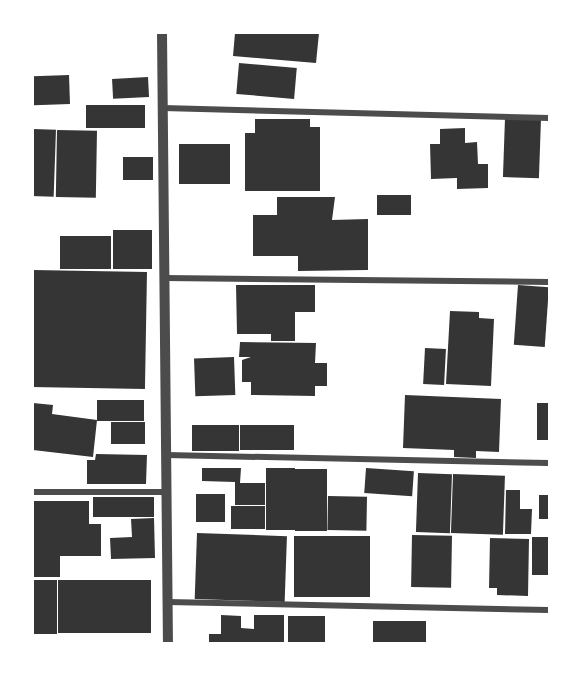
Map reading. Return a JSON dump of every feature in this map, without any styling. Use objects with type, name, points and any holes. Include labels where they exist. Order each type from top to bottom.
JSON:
[{"type":"street","points":[[162,33],[168,643]]},
{"type":"street","points":[[162,108],[549,118]]},
{"type":"street","points":[[164,278],[549,282]]},
{"type":"street","points":[[166,455],[549,463]]},
{"type":"street","points":[[33,492],[166,492]]},
{"type":"street","points":[[167,602],[549,610]]},
{"type":"building","points":[[235,33],[319,33],[316,63],[233,56]]},
{"type":"building","points":[[239,63],[297,68],[294,99],[236,94]]},
{"type":"building","points":[[69,75],[70,104],[34,105],[33,76]]},
{"type":"building","points":[[148,77],[149,97],[113,99],[112,79]]},
{"type":"building","points":[[86,105],[145,105],[145,128],[86,128]]},
{"type":"building","points":[[505,118],[541,119],[539,178],[503,177]]},
{"type":"building","points":[[255,119],[310,119],[310,127],[320,127],[320,191],[245,191],[245,133],[255,133]]},
{"type":"building","points":[[465,128],[465,143],[477,142],[478,164],[488,164],[488,188],[457,189],[457,178],[431,179],[430,144],[440,144],[440,129]]},
{"type":"building","points":[[33,129],[56,130],[54,197],[33,196]]},
{"type":"building","points":[[57,130],[97,131],[96,198],[56,197]]},
{"type":"building","points":[[179,144],[230,144],[230,184],[179,184]]},
{"type":"building","points":[[123,157],[153,157],[153,180],[123,180]]},
{"type":"building","points":[[377,195],[411,195],[411,215],[377,215]]},
{"type":"building","points":[[277,197],[335,197],[332,220],[368,219],[368,270],[298,271],[298,256],[253,256],[253,215],[277,215]]},
{"type":"building","points":[[113,230],[152,230],[152,269],[113,269]]},
{"type":"building","points":[[60,236],[111,236],[111,269],[60,269]]},
{"type":"building","points":[[33,270],[147,272],[145,389],[33,387]]},
{"type":"building","points":[[236,285],[315,285],[315,312],[295,312],[295,341],[271,341],[271,334],[237,334]]},
{"type":"building","points":[[518,285],[549,287],[545,347],[514,345]]},
{"type":"building","points":[[450,311],[479,312],[479,318],[494,319],[491,386],[446,384]]},
{"type":"building","points":[[240,342],[316,343],[315,363],[327,363],[327,386],[315,386],[315,396],[251,395],[251,382],[242,382],[242,360],[251,357],[239,357]]},
{"type":"building","points":[[425,348],[446,349],[444,385],[423,384]]},
{"type":"building","points":[[234,357],[235,395],[195,396],[194,358]]},
{"type":"building","points":[[405,395],[501,399],[499,452],[476,451],[476,458],[454,457],[454,450],[403,448]]},
{"type":"building","points":[[97,400],[144,400],[144,421],[97,421]]},
{"type":"building","points":[[33,403],[53,405],[52,414],[97,420],[93,457],[33,450]]},
{"type":"building","points":[[537,403],[549,403],[549,440],[537,440]]},
{"type":"building","points":[[111,422],[145,422],[145,444],[111,444]]},
{"type":"building","points":[[192,425],[239,425],[239,451],[192,451]]},
{"type":"building","points":[[240,425],[294,425],[294,450],[240,450]]},
{"type":"building","points":[[96,454],[147,455],[146,484],[87,484],[87,460],[95,460]]},
{"type":"building","points":[[202,468],[241,468],[240,483],[265,483],[265,505],[235,505],[235,482],[202,481]]},
{"type":"building","points":[[266,468],[295,468],[295,530],[266,530]]},
{"type":"building","points":[[366,468],[414,471],[412,496],[364,493]]},
{"type":"building","points":[[295,469],[327,469],[327,531],[295,531]]},
{"type":"building","points":[[418,473],[452,474],[450,533],[416,532]]},
{"type":"building","points":[[453,474],[505,476],[503,535],[451,533]]},
{"type":"building","points":[[506,490],[520,490],[520,509],[532,509],[531,534],[505,534]]},
{"type":"building","points":[[196,494],[225,494],[225,522],[196,522]]},
{"type":"building","points":[[539,495],[549,495],[549,519],[539,519]]},
{"type":"building","points":[[328,496],[367,497],[366,531],[327,530]]},
{"type":"building","points":[[93,497],[154,497],[154,517],[93,517]]},
{"type":"building","points":[[33,501],[89,501],[89,524],[101,524],[101,556],[60,556],[60,577],[33,577]]},
{"type":"building","points":[[231,506],[265,506],[265,529],[231,529]]},
{"type":"building","points":[[154,518],[155,558],[111,559],[110,538],[132,537],[131,519]]},
{"type":"building","points":[[197,533],[287,536],[285,602],[195,599]]},
{"type":"building","points":[[412,535],[452,536],[451,588],[411,587]]},
{"type":"building","points":[[294,536],[370,536],[370,597],[294,597]]},
{"type":"building","points":[[532,537],[549,537],[549,575],[532,575]]},
{"type":"building","points":[[490,538],[529,539],[528,596],[497,595],[497,588],[489,588]]},
{"type":"building","points":[[33,580],[57,580],[57,634],[33,634]]},
{"type":"building","points":[[58,580],[151,580],[151,633],[58,633]]},
{"type":"building","points":[[221,615],[241,616],[241,628],[254,629],[254,615],[284,615],[284,643],[209,643],[209,634],[221,634]]},
{"type":"building","points":[[288,616],[325,616],[325,643],[288,643]]},
{"type":"building","points":[[373,621],[426,621],[426,643],[373,643]]}]
